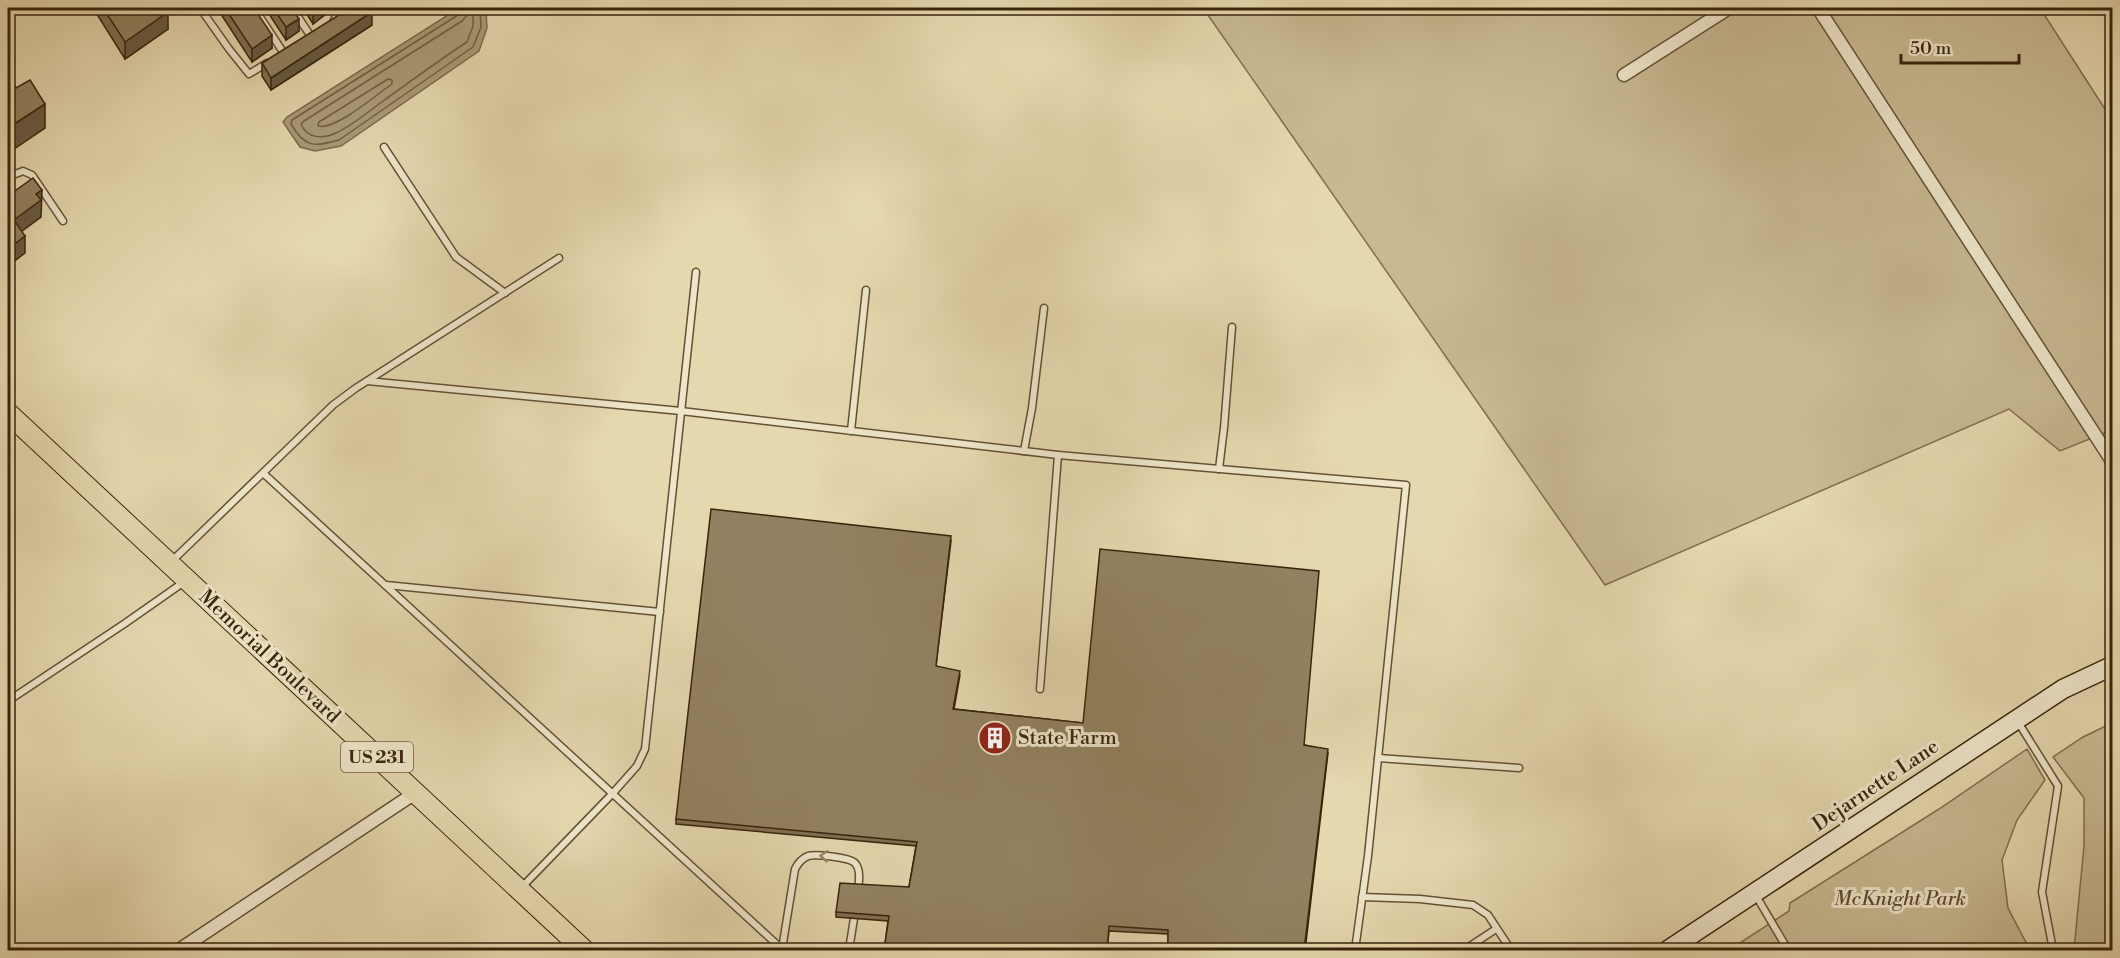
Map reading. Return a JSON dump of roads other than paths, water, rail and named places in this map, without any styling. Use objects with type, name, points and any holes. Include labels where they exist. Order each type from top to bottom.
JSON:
[{"type":"main road","name":"Memorial Boulevard","points":[[8,413],[584,951]]},
{"type":"main road","name":"Dejarnette Lane","points":[[1668,951],[2063,689],[2112,666]]},
{"type":"street","points":[[1624,75],[1729,8]]},
{"type":"street","points":[[1818,8],[2112,461]]},
{"type":"street","points":[[179,951],[415,793]]},
{"type":"lane","points":[[200,8],[249,74],[292,47]]},
{"type":"lane","points":[[254,8],[283,52]]},
{"type":"lane","points":[[292,8],[310,35]]},
{"type":"lane","points":[[328,24],[337,18],[331,8]]},
{"type":"lane","points":[[301,41],[319,29]]},
{"type":"lane","points":[[384,147],[456,257],[505,292]]},
{"type":"lane","points":[[8,177],[23,171],[32,175],[63,221]]},
{"type":"lane","points":[[169,564],[333,405],[559,258]]},
{"type":"lane","points":[[520,889],[614,793],[637,766],[645,749],[696,272]]},
{"type":"lane","points":[[850,431],[866,290]]},
{"type":"lane","points":[[1024,451],[1032,408],[1044,308]]},
{"type":"lane","points":[[1219,469],[1232,327]]},
{"type":"lane","points":[[368,381],[681,411],[1058,455],[1406,485],[1378,758],[1355,951]]},
{"type":"lane","points":[[1040,689],[1058,455]]},
{"type":"lane","points":[[263,472],[782,950]]},
{"type":"lane","points":[[8,701],[186,580]]},
{"type":"lane","points":[[386,585],[660,612]]},
{"type":"lane","points":[[2017,719],[2058,786],[2042,892],[2053,951]]},
{"type":"lane","points":[[1378,758],[1519,768]]},
{"type":"lane","points":[[782,950],[798,862],[810,855],[849,858],[857,864],[860,877],[857,897]]},
{"type":"lane","points":[[1754,893],[1788,951]]},
{"type":"lane","points":[[1362,897],[1420,899],[1473,905],[1488,915],[1511,951]]},
{"type":"lane","points":[[849,951],[855,908]]},
{"type":"lane","points":[[1464,951],[1496,929]]},
{"type":"water","points":[[459,8],[485,8],[486,10],[487,28],[479,51],[341,146],[315,151],[300,147],[283,122],[287,117]]},
{"type":"place","name":"State Farm","points":[[995,738]]},
{"type":"park label","name":"McKnight Park","points":[[1900,899]]}]
